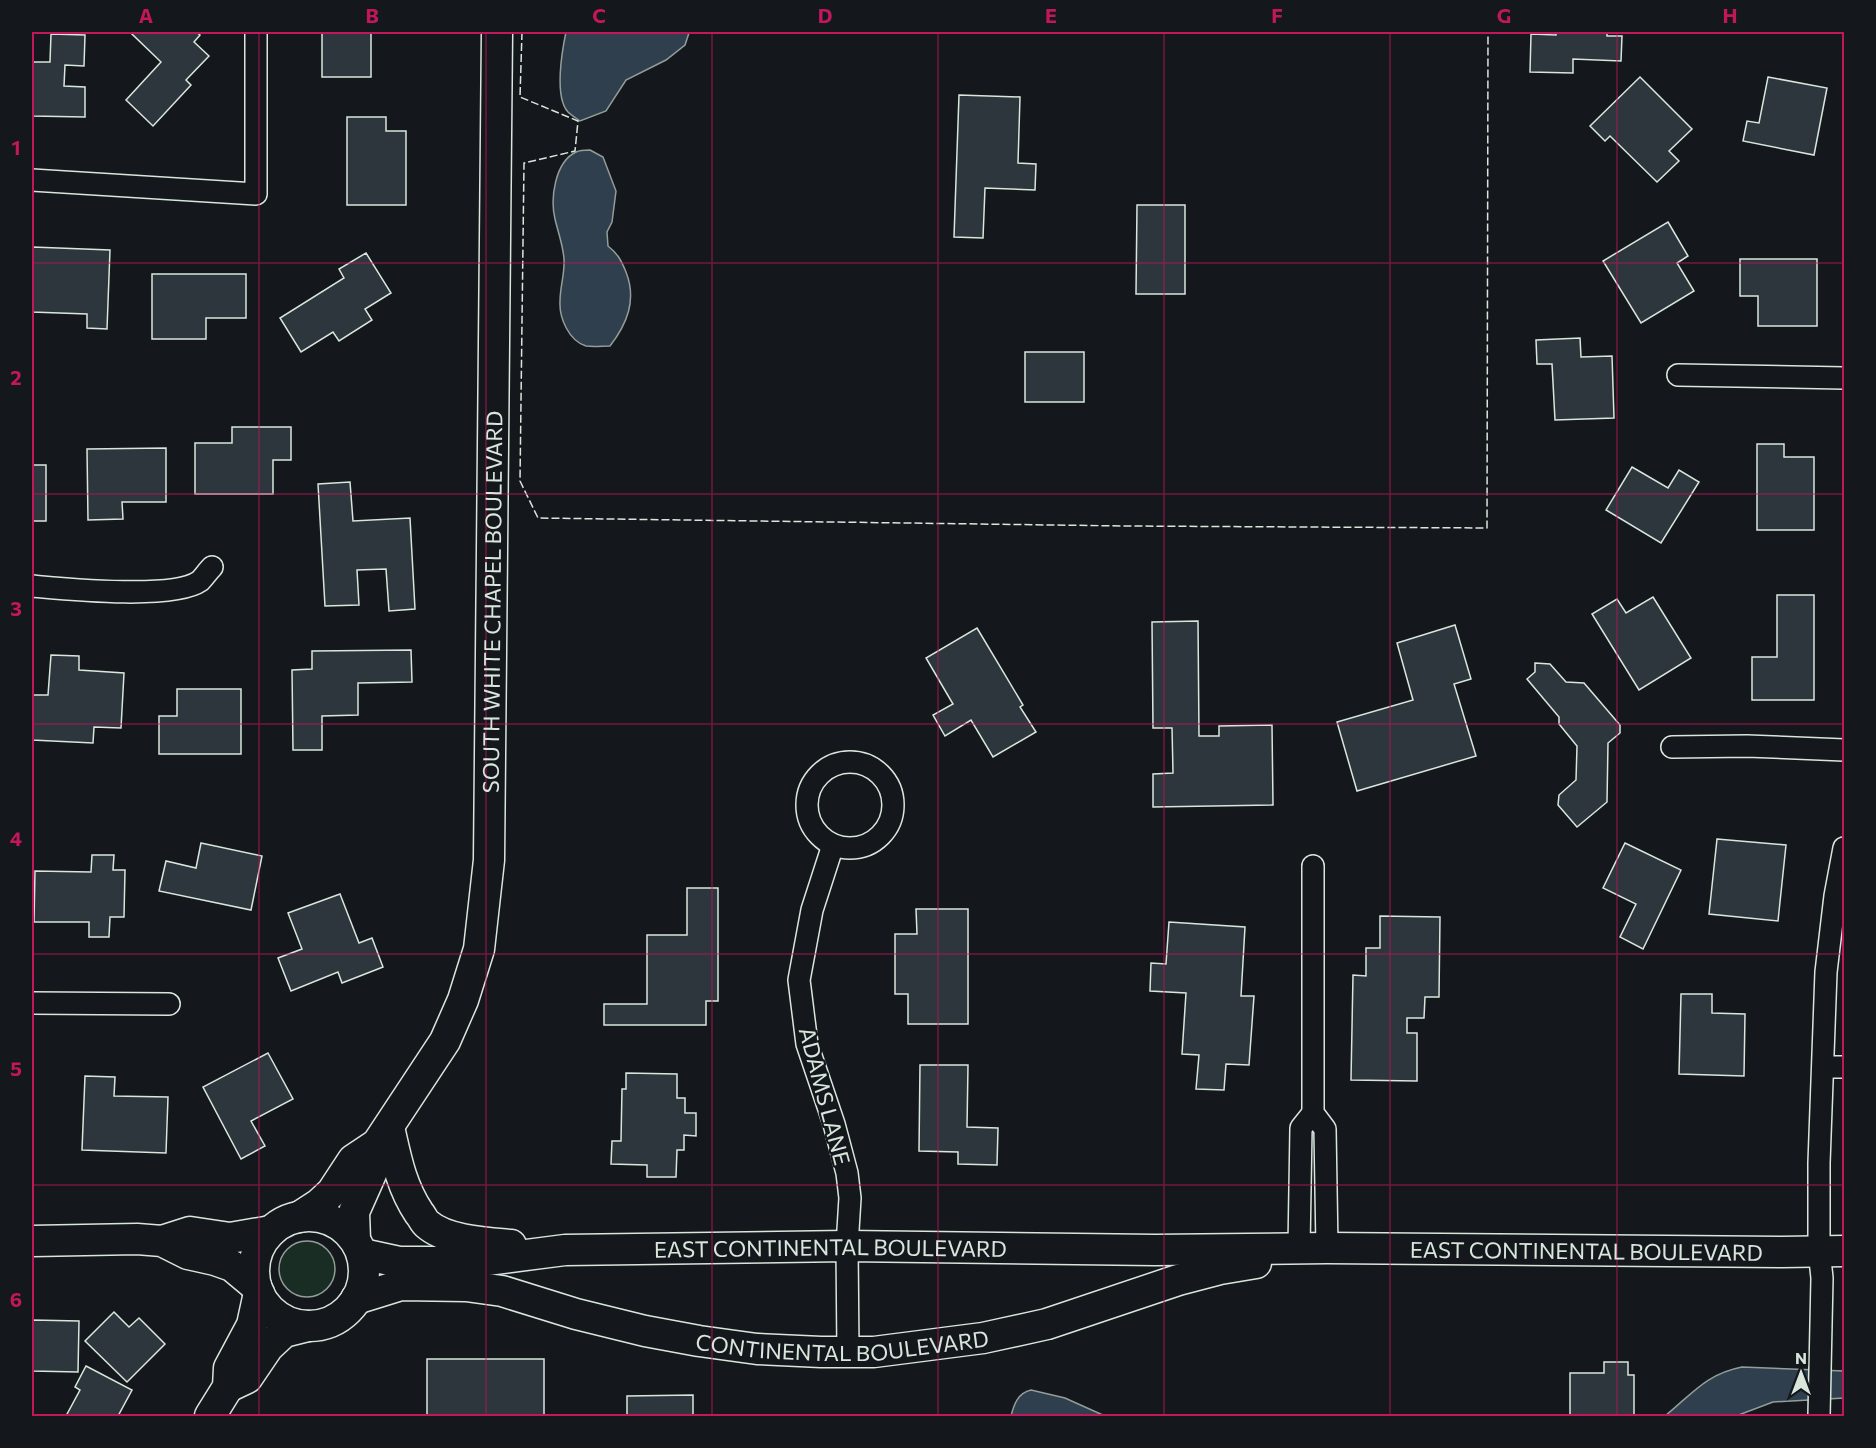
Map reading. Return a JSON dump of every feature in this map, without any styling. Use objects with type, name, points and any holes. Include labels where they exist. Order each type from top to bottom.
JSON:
[{"type":"main road","name":"SOUTH WHITE CHAPEL BOULEVARD","points":[[358,1247],[354,1212],[374,1167],[383,1136],[445,1041],[463,1000],[479,949],[489,860],[496,32]]},
{"type":"main road","name":"SOUTH WHITE CHAPEL BOULEVARD","points":[[299,1217],[332,1192],[353,1160],[383,1136]]},
{"type":"main road","points":[[383,1136],[409,1198],[428,1225],[449,1236],[473,1242],[565,1250]]},
{"type":"main road","points":[[210,1416],[228,1387],[229,1368],[252,1325],[257,1289],[254,1271],[256,1256],[262,1242],[271,1231],[299,1217],[315,1216],[330,1220],[344,1228],[358,1247],[364,1270],[362,1285],[356,1299],[347,1310],[323,1324],[284,1332],[268,1347],[247,1378],[228,1387]]},
{"type":"main road","points":[[162,1241],[190,1232],[230,1238],[271,1231]]},
{"type":"main road","points":[[32,1240],[137,1239],[162,1241],[188,1254],[232,1266],[257,1289],[267,1306],[278,1317],[308,1326]]},
{"type":"main road","name":"EAST CONTINENTAL BOULEVARD","points":[[358,1247],[399,1262],[471,1262],[565,1250],[847,1246],[1155,1250],[1313,1248],[1782,1252],[1832,1250]]},
{"type":"main road","name":"CONTINENTAL BOULEVARD","points":[[356,1299],[401,1285],[466,1286],[502,1291],[576,1314],[645,1331],[699,1341],[758,1349],[848,1353],[927,1347],[1047,1324],[1179,1280],[1313,1248]]},
{"type":"street","points":[[32,180],[256,194],[256,32]]},
{"type":"street","points":[[1678,375],[1845,378]]},
{"type":"street","points":[[32,586],[126,593],[183,587],[199,581],[212,567]]},
{"type":"street","points":[[1672,747],[1747,746],[1845,750]]},
{"type":"street","points":[[844,762],[867,765],[879,773],[888,786],[892,800],[891,815],[886,828],[876,839],[863,846],[848,848],[833,845],[819,835],[810,822],[807,808],[808,793],[818,776],[830,767],[844,762]]},
{"type":"street","name":"ADAMS LANE","points":[[833,845],[812,910],[799,980],[807,1044],[834,1124],[847,1173],[850,1198],[847,1246],[848,1353]]},
{"type":"street","points":[[1819,1416],[1822,1278],[1832,1250],[1819,1163],[1834,1067],[1826,972],[1835,896],[1845,848]]},
{"type":"street","points":[[1313,866],[1313,1113],[1325,1129],[1313,1248]]},
{"type":"street","points":[[32,1003],[169,1004]]},
{"type":"green space","points":[[307,1241],[318,1243],[327,1249],[333,1258],[335,1269],[333,1280],[327,1289],[318,1295],[307,1297],[296,1295],[287,1289],[281,1280],[279,1269],[281,1258],[287,1249],[296,1243]]},
{"type":"water","points":[[566,32],[689,33],[685,45],[666,60],[626,80],[606,111],[580,121],[568,112],[561,96],[560,74]]},
{"type":"water","points":[[590,150],[603,157],[616,191],[612,222],[607,232],[608,246],[617,255],[626,272],[631,292],[625,320],[610,346],[586,346],[580,343],[566,328],[560,308],[564,259],[555,219],[554,191],[559,172],[569,157],[578,151]]},
{"type":"water","points":[[1742,1367],[1844,1371],[1844,1398],[1773,1402],[1736,1416],[1665,1416],[1709,1380],[1729,1370]]},
{"type":"water","points":[[1031,1390],[1065,1398],[1105,1416],[1011,1416],[1017,1400]]},
{"type":"building","points":[[135,32],[196,32],[200,35],[194,42],[209,56],[186,80],[191,85],[153,126],[126,100],[161,62],[132,34]]},
{"type":"building","points":[[322,32],[388,32],[371,33],[371,77],[322,77]]},
{"type":"building","points":[[1556,32],[1607,32],[1607,36],[1622,36],[1621,61],[1573,59],[1573,73],[1530,72],[1531,34],[1556,35]]},
{"type":"building","points":[[51,34],[85,35],[84,66],[65,65],[64,86],[85,87],[85,117],[32,116],[32,62],[50,62]]},
{"type":"building","points":[[1640,77],[1692,129],[1669,151],[1679,161],[1657,182],[1610,136],[1605,141],[1590,126]]},
{"type":"building","points":[[1768,77],[1827,88],[1814,155],[1743,141],[1747,121],[1759,123]]},
{"type":"building","points":[[959,95],[1020,97],[1018,163],[1036,164],[1035,190],[985,188],[983,238],[954,237]]},
{"type":"building","points":[[347,117],[386,117],[386,131],[406,131],[406,205],[347,205]]},
{"type":"building","points":[[1137,205],[1185,205],[1185,294],[1136,294]]},
{"type":"building","points":[[1668,222],[1688,256],[1677,263],[1694,291],[1641,323],[1603,261]]},
{"type":"building","points":[[32,247],[110,250],[107,329],[87,328],[87,314],[32,312]]},
{"type":"building","points":[[366,253],[391,293],[365,309],[372,320],[339,341],[333,332],[301,352],[280,318],[344,278],[339,269]]},
{"type":"building","points":[[1740,259],[1817,259],[1817,326],[1758,326],[1758,296],[1740,296]]},
{"type":"building","points":[[152,274],[246,274],[246,318],[206,318],[206,339],[152,339]]},
{"type":"building","points":[[1580,338],[1581,357],[1612,356],[1614,418],[1555,420],[1552,364],[1537,364],[1536,340]]},
{"type":"building","points":[[1025,352],[1084,352],[1084,402],[1025,402]]},
{"type":"building","points":[[232,427],[291,427],[291,460],[273,460],[273,494],[195,494],[195,443],[232,443]]},
{"type":"building","points":[[1757,444],[1784,444],[1784,457],[1814,457],[1814,530],[1757,530]]},
{"type":"building","points":[[166,448],[166,502],[122,502],[123,519],[88,520],[87,449]]},
{"type":"building","points":[[32,465],[46,465],[46,521],[32,521]]},
{"type":"building","points":[[1632,467],[1668,488],[1679,470],[1699,482],[1661,543],[1606,510]]},
{"type":"building","points":[[350,482],[353,521],[410,518],[415,609],[389,611],[386,569],[357,570],[359,605],[325,606],[318,484]]},
{"type":"building","points":[[1777,595],[1814,595],[1814,700],[1752,700],[1752,657],[1777,657]]},
{"type":"building","points":[[1653,597],[1691,658],[1639,690],[1592,614],[1617,599],[1626,613]]},
{"type":"building","points":[[1198,621],[1199,736],[1219,736],[1219,726],[1272,725],[1273,805],[1153,807],[1153,774],[1173,773],[1172,728],[1153,728],[1152,622]]},
{"type":"building","points":[[1455,625],[1471,679],[1454,684],[1476,756],[1357,791],[1337,722],[1413,700],[1397,643]]},
{"type":"building","points":[[977,628],[1023,705],[1020,707],[1036,732],[993,757],[971,720],[945,736],[933,715],[953,704],[926,658]]},
{"type":"building","points":[[411,650],[412,682],[358,683],[358,715],[322,716],[322,750],[293,750],[292,670],[312,669],[312,651]]},
{"type":"building","points":[[51,655],[79,656],[79,670],[124,673],[121,728],[94,727],[93,743],[32,740],[32,695],[48,695]]},
{"type":"building","points":[[1535,663],[1550,664],[1566,682],[1584,683],[1620,725],[1620,733],[1608,743],[1607,802],[1577,827],[1558,805],[1559,795],[1576,780],[1577,746],[1559,724],[1559,717],[1527,679],[1535,672]]},
{"type":"building","points":[[177,689],[241,689],[241,754],[159,754],[159,716],[177,716]]},
{"type":"building","points":[[1717,839],[1786,845],[1778,921],[1709,914]]},
{"type":"building","points":[[201,843],[262,856],[251,910],[159,891],[166,861],[196,868]]},
{"type":"building","points":[[1625,843],[1681,870],[1643,949],[1620,937],[1636,904],[1603,888]]},
{"type":"building","points":[[92,855],[114,855],[113,870],[125,870],[124,917],[110,917],[109,937],[89,937],[89,922],[34,922],[35,871],[91,872]]},
{"type":"building","points":[[687,888],[718,888],[718,1001],[706,1001],[706,1025],[604,1025],[604,1004],[647,1004],[647,935],[687,935]]},
{"type":"building","points":[[340,894],[359,943],[372,938],[383,967],[342,983],[338,972],[291,991],[278,958],[302,949],[288,913]]},
{"type":"building","points":[[916,909],[968,909],[968,1024],[908,1024],[908,994],[895,994],[895,934],[917,934]]},
{"type":"building","points":[[1380,916],[1440,917],[1439,997],[1425,997],[1424,1018],[1407,1018],[1407,1033],[1417,1033],[1417,1081],[1351,1080],[1353,975],[1366,976],[1366,948],[1380,948]]},
{"type":"building","points":[[1169,922],[1245,927],[1241,996],[1254,996],[1249,1065],[1226,1064],[1224,1090],[1196,1089],[1199,1055],[1182,1054],[1186,993],[1150,991],[1151,963],[1166,964]]},
{"type":"building","points":[[1681,994],[1712,994],[1712,1013],[1745,1014],[1744,1076],[1679,1074]]},
{"type":"building","points":[[268,1053],[293,1099],[251,1121],[265,1146],[241,1159],[203,1087]]},
{"type":"building","points":[[33,1064],[33,1151],[32,1151]]},
{"type":"building","points":[[920,1065],[968,1065],[967,1127],[998,1128],[997,1165],[958,1164],[958,1152],[919,1151]]},
{"type":"building","points":[[626,1073],[677,1074],[677,1098],[685,1098],[685,1113],[696,1113],[696,1136],[684,1135],[684,1150],[677,1150],[676,1177],[647,1177],[647,1165],[611,1164],[612,1141],[621,1141],[622,1089],[626,1089]]},
{"type":"building","points":[[85,1076],[115,1077],[114,1096],[168,1097],[166,1153],[82,1150]]},
{"type":"building","points":[[114,1312],[129,1327],[139,1318],[165,1344],[127,1382],[85,1341]]},
{"type":"building","points":[[32,1320],[79,1321],[78,1372],[32,1371]]},
{"type":"building","points":[[427,1359],[544,1359],[544,1416],[427,1416]]},
{"type":"building","points":[[1604,1362],[1628,1362],[1628,1375],[1634,1375],[1634,1416],[1570,1416],[1570,1373],[1604,1373]]},
{"type":"building","points":[[86,1366],[132,1390],[118,1416],[66,1416],[80,1390],[75,1387]]},
{"type":"building","points":[[693,1395],[693,1416],[627,1416],[627,1396]]},
{"type":"fence","points":[[522,32],[520,97],[578,121],[575,151],[524,163],[520,481],[538,518],[1126,526],[1487,528],[1488,32]]}]
